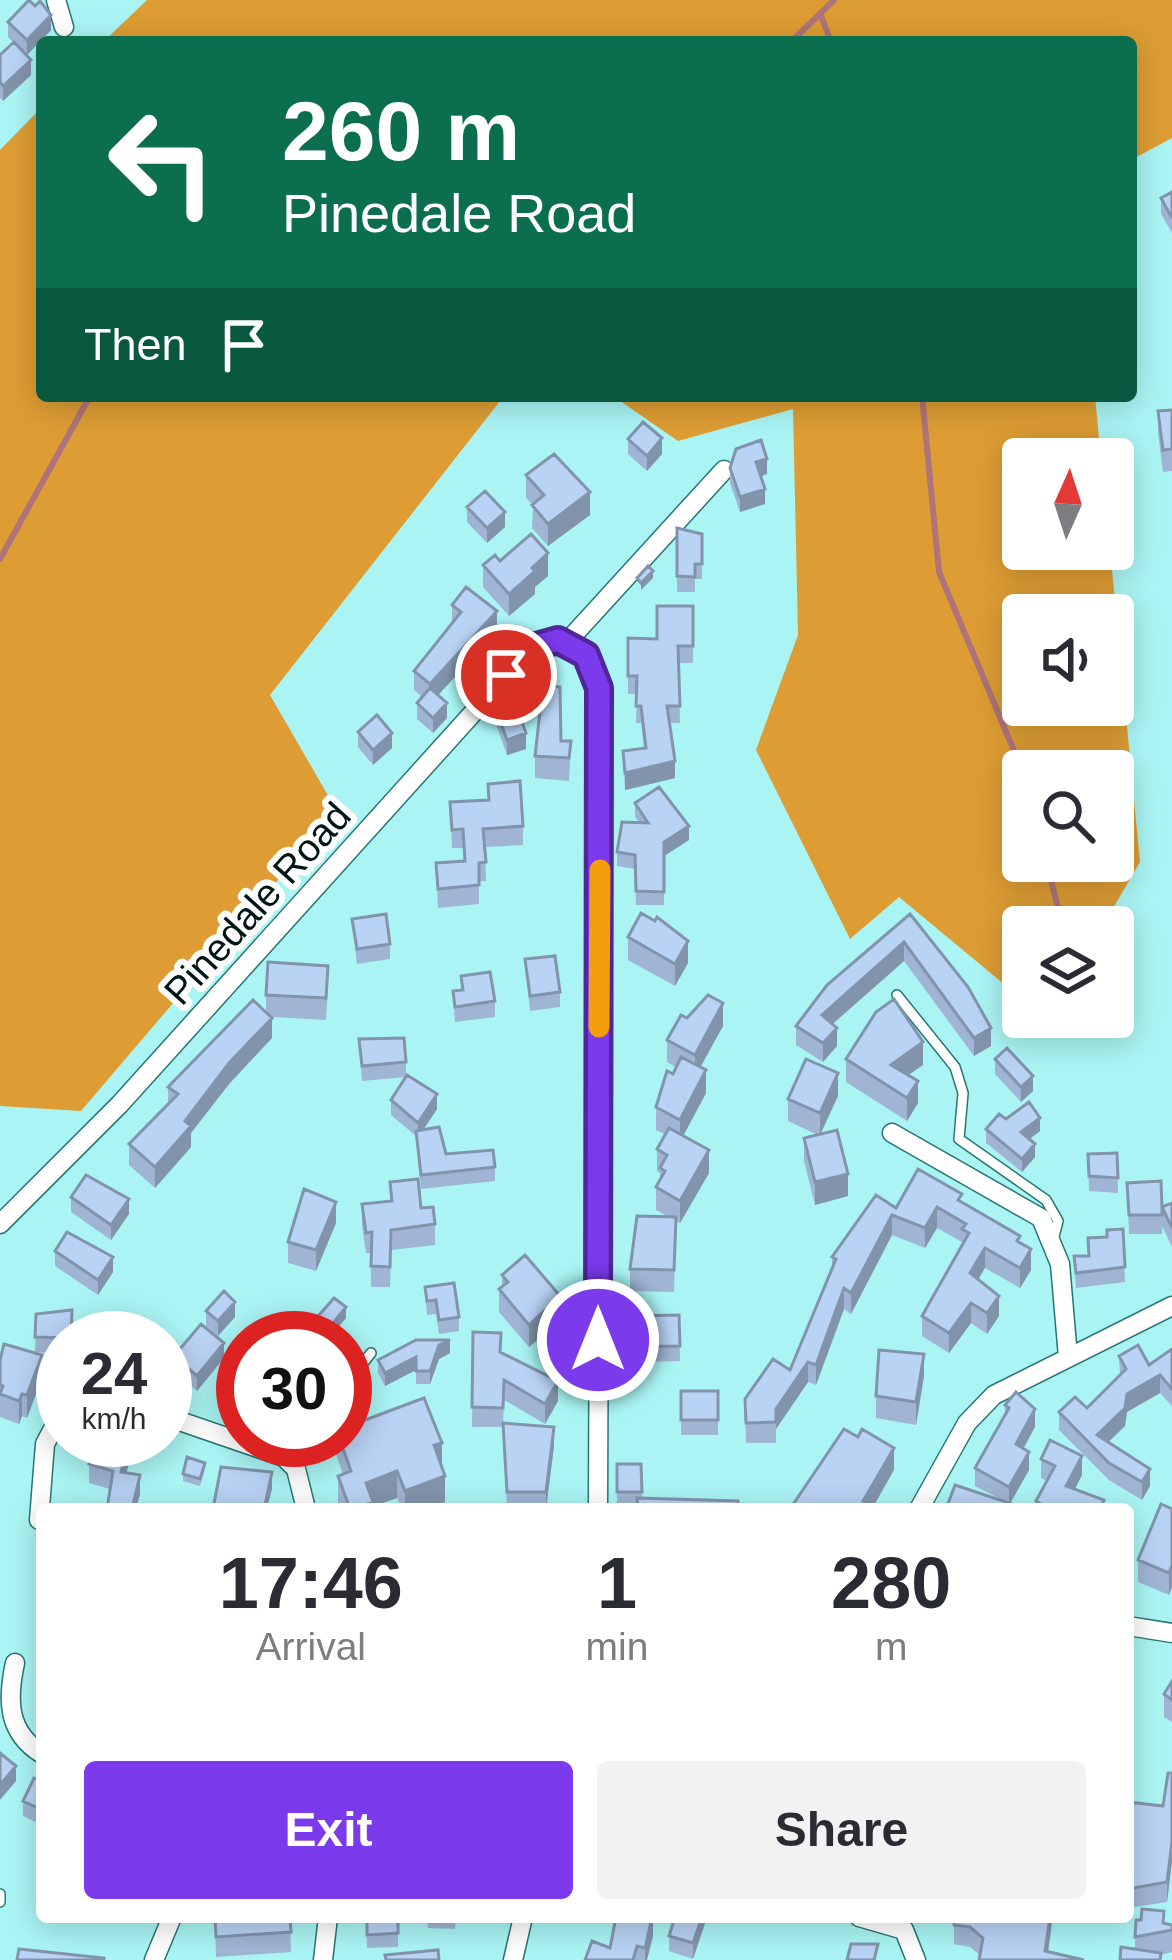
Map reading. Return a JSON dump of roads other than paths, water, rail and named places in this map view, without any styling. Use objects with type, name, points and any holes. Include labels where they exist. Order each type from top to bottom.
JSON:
[{"type":"street","points":[[56,0],[64,27]]},
{"type":"street","points":[[598,1503],[601,708],[593,667],[567,642],[724,470]]},
{"type":"street","name":"Pinedale Road","points":[[0,1224],[120,1104],[528,652],[545,641],[567,642]]},
{"type":"street","points":[[892,1132],[1030,1209],[1053,1240],[1068,1357]]},
{"type":"street","points":[[922,1503],[971,1417],[1009,1385],[1172,1306]]},
{"type":"street","points":[[40,1503],[43,1467]]},
{"type":"street","points":[[295,1467],[305,1503]]},
{"type":"street","points":[[1134,1627],[1172,1633]]},
{"type":"street","points":[[14,1663],[8,1697],[16,1729],[36,1748]]},
{"type":"street","points":[[154,1960],[169,1923]]},
{"type":"street","points":[[323,1960],[327,1923]]},
{"type":"street","points":[[513,1960],[522,1923]]},
{"type":"street","points":[[880,1923],[904,1930],[916,1960]]},
{"type":"lane","points":[[897,995],[955,1067],[963,1093],[959,1139],[1046,1200],[1058,1216],[1053,1240]]},
{"type":"waterway","points":[[797,36],[834,0]]},
{"type":"waterway","points":[[820,13],[829,36]]},
{"type":"waterway","points":[[0,559],[87,402]]},
{"type":"waterway","points":[[923,402],[939,572],[1014,750]]},
{"type":"waterway","points":[[1051,882],[1058,906]]}]
